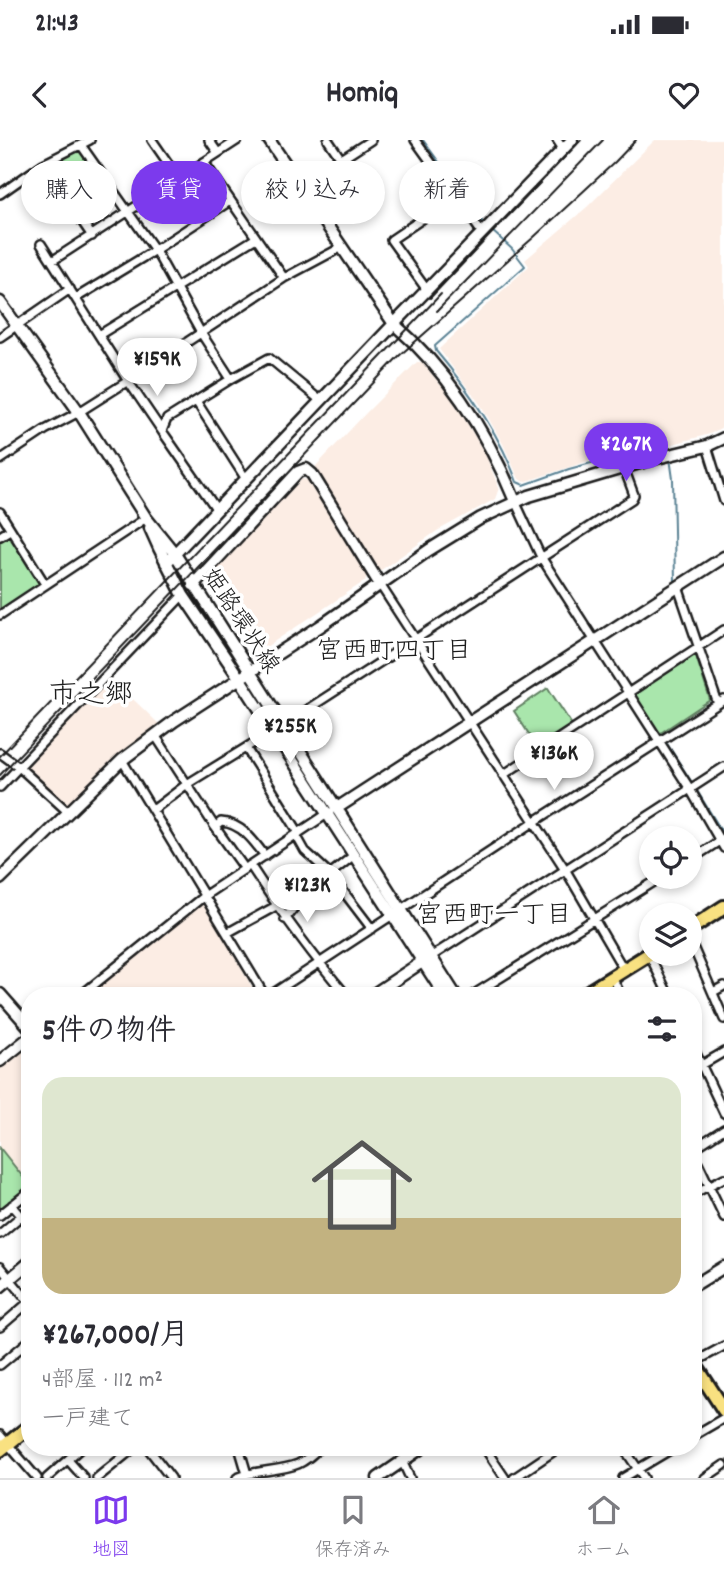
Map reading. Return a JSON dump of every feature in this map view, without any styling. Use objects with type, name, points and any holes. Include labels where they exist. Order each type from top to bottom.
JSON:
[{"type":"highway","points":[[702,921],[724,907]]},
{"type":"highway","points":[[597,987],[639,961]]},
{"type":"highway","points":[[702,1376],[724,1410]]},
{"type":"highway","points":[[3,1443],[21,1432]]},
{"type":"street","points":[[49,161],[90,140]]},
{"type":"street","points":[[152,140],[167,161]]},
{"type":"street","points":[[209,140],[218,153]]},
{"type":"street","points":[[206,161],[237,140]]},
{"type":"street","points":[[270,140],[284,161]]},
{"type":"street","points":[[328,140],[341,159]]},
{"type":"street","points":[[338,161],[371,140]]},
{"type":"street","points":[[415,140],[430,161]]},
{"type":"street","points":[[166,562],[482,233],[560,145],[572,140]]},
{"type":"street","points":[[81,145],[155,250],[201,333],[231,379]]},
{"type":"street","points":[[0,194],[21,179]]},
{"type":"street","points":[[227,196],[285,278]]},
{"type":"street","points":[[76,298],[230,201]]},
{"type":"street","points":[[52,261],[131,210]]},
{"type":"street","points":[[84,224],[92,236]]},
{"type":"street","points":[[326,224],[394,324],[408,336],[443,377],[472,417],[494,455],[541,557],[723,843],[702,854]]},
{"type":"street","points":[[415,224],[391,240],[427,290]]},
{"type":"street","points":[[476,224],[482,233]]},
{"type":"street","points":[[99,335],[256,238]]},
{"type":"street","points":[[41,244],[128,381],[217,510]]},
{"type":"street","points":[[0,460],[128,381],[285,278],[342,247]]},
{"type":"street","points":[[0,337],[70,289]]},
{"type":"street","name":"姫路環状線","points":[[0,302],[79,412],[146,518],[175,554],[251,672],[332,811],[427,959],[449,987]]},
{"type":"street","points":[[162,431],[167,419],[269,358],[321,401]]},
{"type":"street","points":[[196,401],[246,479]]},
{"type":"street","points":[[0,879],[122,760],[155,735],[322,625],[379,583],[481,518],[542,491],[707,446],[724,438]]},
{"type":"street","points":[[707,446],[724,500]]},
{"type":"street","points":[[193,585],[298,472],[306,468],[565,869],[593,919],[618,974],[620,987]]},
{"type":"street","points":[[283,725],[632,499],[634,495],[624,468]]},
{"type":"street","points":[[0,512],[45,584]]},
{"type":"street","points":[[0,615],[146,518]]},
{"type":"street","name":"姫路環状線","points":[[146,518],[183,595],[273,731],[332,811],[354,855],[397,913]]},
{"type":"street","points":[[0,536],[10,530]]},
{"type":"street","points":[[91,987],[204,895],[724,557]]},
{"type":"street","points":[[281,987],[721,702],[698,647],[678,587]]},
{"type":"street","points":[[0,787],[183,595]]},
{"type":"street","points":[[503,775],[724,630]]},
{"type":"street","points":[[153,810],[187,784],[273,731]]},
{"type":"street","points":[[155,735],[215,827],[339,987]]},
{"type":"street","points":[[246,748],[305,851],[330,874],[372,929]]},
{"type":"street","points":[[0,753],[68,812]]},
{"type":"street","points":[[122,760],[261,987]]},
{"type":"street","points":[[385,987],[724,767]]},
{"type":"street","points":[[215,827],[221,822],[229,823],[250,836],[265,856]]},
{"type":"street","points":[[285,919],[313,883],[330,874],[354,855]]},
{"type":"street","points":[[485,987],[642,889]]},
{"type":"street","points":[[227,933],[276,906]]},
{"type":"street","name":"姫路環状線","points":[[427,959],[441,987]]},
{"type":"street","points":[[655,966],[665,987]]},
{"type":"street","points":[[702,966],[724,1019]]},
{"type":"street","points":[[713,992],[724,986]]},
{"type":"street","points":[[0,994],[21,1018]]},
{"type":"street","points":[[0,1061],[21,1044]]},
{"type":"street","points":[[702,1064],[724,1052]]},
{"type":"street","points":[[702,1067],[724,1113]]},
{"type":"street","points":[[702,1145],[724,1129]]},
{"type":"street","points":[[702,1171],[724,1217]]},
{"type":"street","points":[[702,1190],[724,1178]]},
{"type":"street","points":[[0,1214],[21,1198]]},
{"type":"street","points":[[12,1205],[21,1214]]},
{"type":"street","points":[[0,1234],[21,1223]]},
{"type":"street","points":[[0,1267],[21,1293]]},
{"type":"street","points":[[702,1280],[724,1267]]},
{"type":"street","points":[[0,1287],[21,1270]]},
{"type":"street","points":[[0,1327],[21,1310]]},
{"type":"street","points":[[702,1357],[724,1346]]},
{"type":"street","points":[[0,1364],[21,1347]]},
{"type":"street","points":[[702,1431],[724,1418]]},
{"type":"street","points":[[3,1443],[37,1478]]},
{"type":"street","points":[[47,1478],[72,1456]]},
{"type":"street","points":[[97,1478],[124,1456]]},
{"type":"street","points":[[154,1456],[171,1478]]},
{"type":"street","points":[[242,1456],[247,1474]]},
{"type":"street","points":[[237,1478],[294,1465],[310,1456]]},
{"type":"street","points":[[378,1478],[410,1456]]},
{"type":"street","points":[[489,1456],[501,1477]]},
{"type":"street","points":[[514,1478],[546,1456]]},
{"type":"street","points":[[629,1456],[644,1478]]},
{"type":"street","points":[[623,1478],[659,1456]]},
{"type":"street","points":[[68,1460],[84,1478]]},
{"type":"street","points":[[402,1461],[410,1478]]},
{"type":"street","points":[[705,1478],[724,1465]]},
{"type":"shaded area","points":[[655,140],[724,140],[724,426],[710,434],[669,445],[667,441],[594,459],[524,482],[519,479],[482,407],[439,349],[529,266],[525,260],[587,207]]},
{"type":"shaded area","points":[[417,362],[422,362],[463,416],[486,456],[499,488],[495,499],[437,531],[381,570],[377,569],[315,468]]},
{"type":"shaded area","points":[[302,479],[307,480],[367,575],[365,581],[260,651],[251,650],[206,578]]},
{"type":"shaded area","points":[[110,677],[160,725],[108,765],[69,804],[64,804],[26,765]]},
{"type":"shaded area","points":[[201,903],[205,905],[252,987],[100,987]]},
{"type":"shaded area","points":[[21,1052],[21,1174],[0,1148],[0,1069]]},
{"type":"green space","points":[[78,149],[83,150],[90,161],[55,161]]},
{"type":"green space","points":[[11,537],[39,580],[38,585],[0,610],[0,540]]},
{"type":"green space","points":[[695,653],[710,700],[659,734],[632,692]]},
{"type":"green space","points":[[548,688],[572,725],[538,748],[514,711]]},
{"type":"green space","points":[[0,1148],[21,1175],[21,1195],[0,1212]]},
{"type":"waterway","points":[[423,140],[438,161]]},
{"type":"waterway","points":[[491,230],[512,249],[525,266],[435,346],[492,429],[517,482],[524,485],[569,469],[666,443],[668,450]]},
{"type":"waterway","points":[[670,458],[673,479],[675,582]]},
{"type":"waterway","points":[[685,618],[694,646]]},
{"type":"waterway","points":[[663,737],[713,701],[696,651]]},
{"type":"waterway","points":[[666,742],[693,784]]},
{"type":"waterway","points":[[696,789],[724,835]]},
{"type":"railway","points":[[430,298],[581,140]]},
{"type":"railway","points":[[437,311],[603,140]]},
{"type":"railway","points":[[0,775],[399,356],[534,237],[636,140]]},
{"type":"railway","points":[[0,756],[441,294]]},
{"type":"district","name":"宮西町四丁目","points":[[394,649]]},
{"type":"district","name":"市之郷","points":[[91,692]]},
{"type":"district","name":"宮西町一丁目","points":[[494,913]]}]
